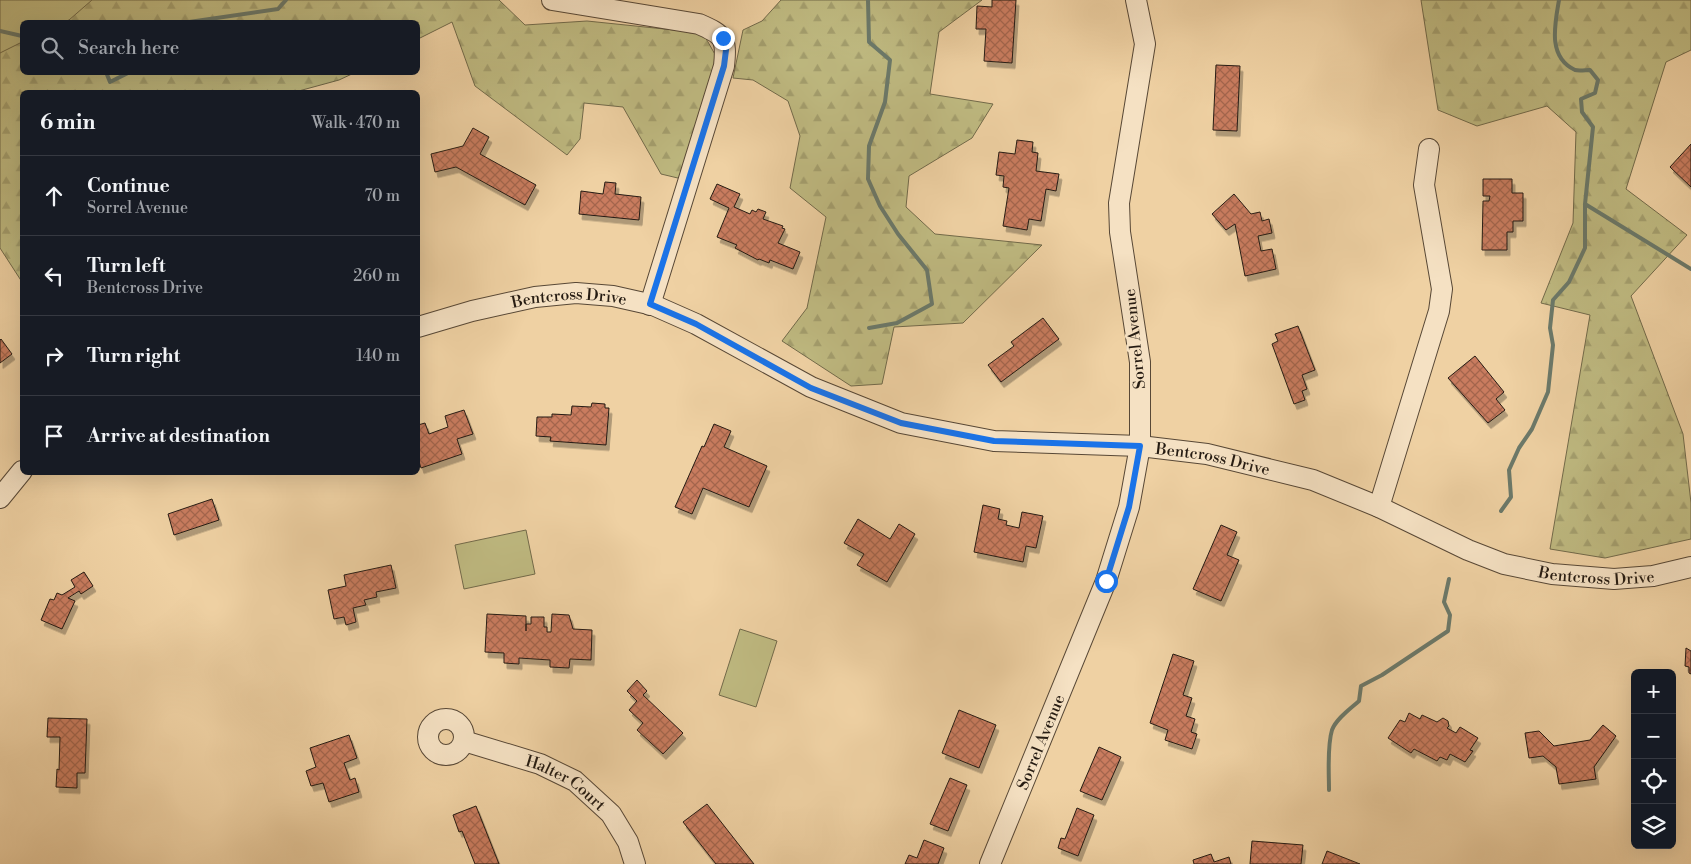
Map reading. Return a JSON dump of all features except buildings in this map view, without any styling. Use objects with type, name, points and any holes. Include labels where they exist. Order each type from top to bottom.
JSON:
[{"type":"street","points":[[552,0],[698,24],[717,32],[723,38],[726,50],[724,66],[650,304]]},
{"type":"street","name":"Sorrel Avenue","points":[[990,864],[1106,581],[1129,507],[1140,446],[1140,362],[1120,232],[1119,203],[1144,44],[1136,0]]},
{"type":"street","points":[[1379,507],[1439,311],[1442,289],[1424,185],[1429,149]]},
{"type":"street","name":"Bentcross Drive","points":[[420,326],[472,311],[535,297],[576,294],[613,296],[650,304],[696,324],[811,388],[901,423],[994,441],[1140,446],[1207,454],[1313,480],[1379,507],[1486,558],[1504,564],[1552,574],[1614,579],[1653,576],[1691,567]]},
{"type":"street","points":[[0,498],[20,473]]},
{"type":"street","name":"Halter Court","points":[[464,741],[540,764],[575,781],[611,814],[628,842],[636,864]]},
{"type":"green space","points":[[0,0],[499,0],[525,25],[587,21],[703,33],[717,58],[682,179],[661,174],[623,107],[584,103],[580,139],[567,155],[475,86],[452,22],[420,38],[420,20],[20,20],[20,75],[350,75],[339,80],[302,90],[20,90],[20,279],[0,248]]},
{"type":"green space","points":[[0,0],[92,0],[69,20],[20,20],[20,43],[0,53]]},
{"type":"green space","points":[[781,0],[982,0],[939,32],[930,94],[993,104],[972,138],[909,176],[906,207],[935,234],[1042,245],[963,323],[894,327],[882,384],[851,386],[782,341],[807,308],[826,217],[790,188],[800,136],[788,101],[753,80],[733,78],[743,30],[762,21]]},
{"type":"green space","points":[[1421,0],[1691,0],[1691,50],[1666,62],[1626,189],[1687,235],[1631,296],[1683,434],[1691,503],[1691,539],[1605,558],[1550,549],[1590,315],[1541,303],[1573,223],[1576,132],[1547,106],[1477,126],[1438,110]]},
{"type":"green space","points":[[526,530],[535,574],[464,589],[455,545]]},
{"type":"green space","points":[[740,629],[777,641],[756,707],[719,695]]},
{"type":"waterway","points":[[203,20],[278,9],[286,0]]},
{"type":"waterway","points":[[868,0],[869,42],[890,60],[885,102],[869,146],[868,179],[880,206],[898,234],[927,270],[932,304],[897,323],[869,328]]},
{"type":"waterway","points":[[1501,511],[1511,497],[1509,470],[1519,448],[1532,429],[1548,392],[1553,345],[1550,328],[1553,300],[1569,282],[1585,248],[1585,204],[1593,127],[1582,112],[1581,99],[1595,93],[1598,80],[1590,70],[1575,70],[1560,57],[1555,39],[1559,0]]},
{"type":"waterway","points":[[0,31],[20,36]]},
{"type":"waterway","points":[[107,75],[110,82],[124,75]]},
{"type":"waterway","points":[[1585,204],[1691,269]]},
{"type":"waterway","points":[[1329,790],[1329,744],[1334,726],[1359,701],[1361,686],[1382,675],[1448,631],[1450,615],[1444,602],[1449,579]]},
{"type":"route","points":[[723,38],[726,50],[724,66],[650,304],[696,324],[811,388],[901,423],[994,441],[1140,446],[1129,507],[1106,581]]}]
